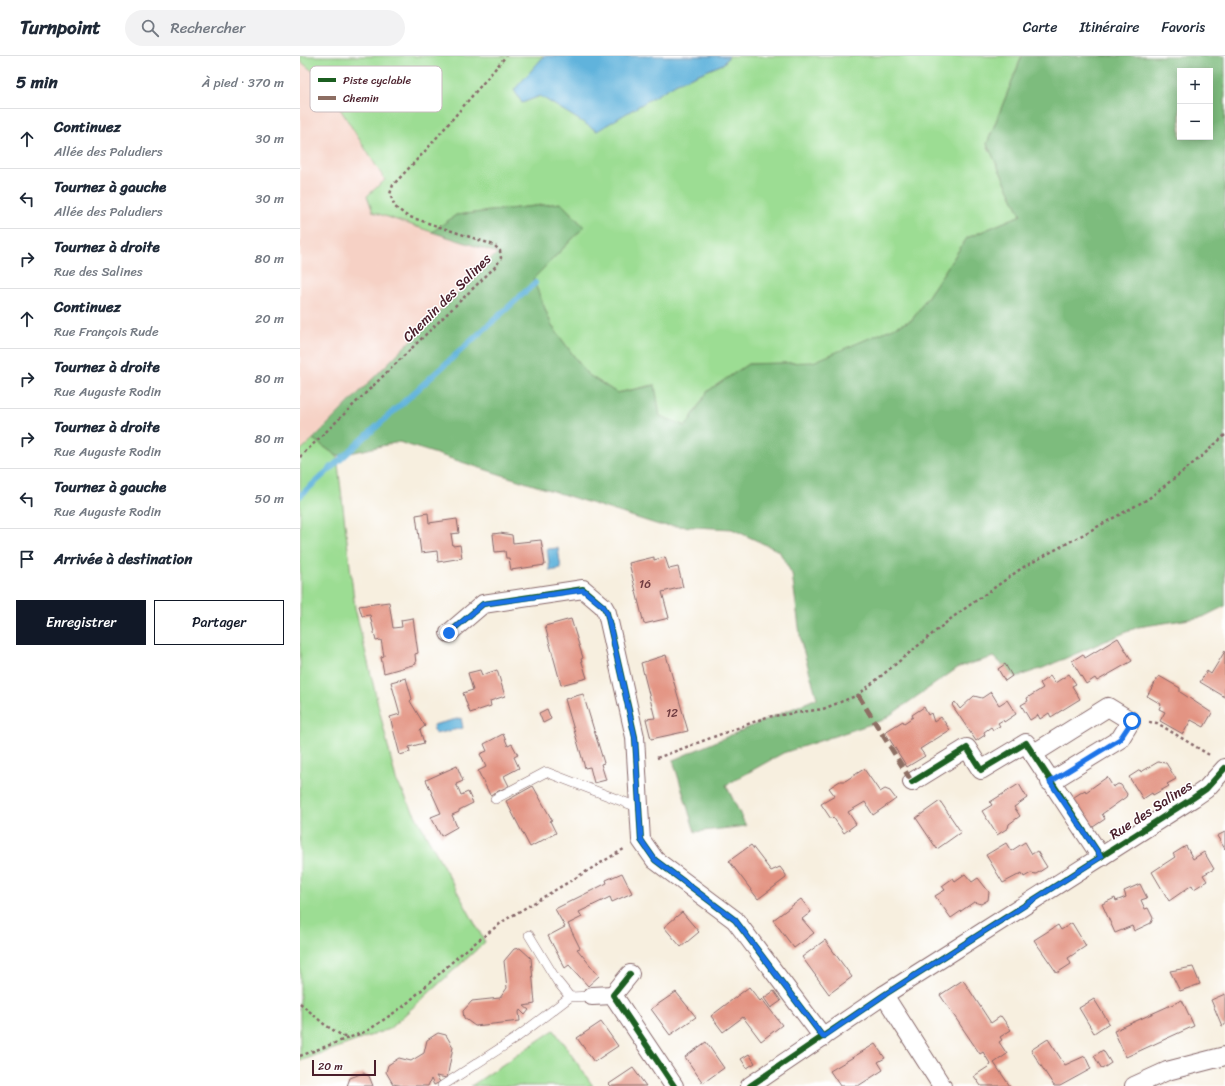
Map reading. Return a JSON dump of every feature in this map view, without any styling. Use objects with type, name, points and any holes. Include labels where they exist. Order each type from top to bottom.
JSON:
[{"type":"street","points":[[449,633],[483,604],[583,590],[603,606],[607,613],[635,738],[641,840],[655,860],[735,920],[823,1037]]},
{"type":"street","points":[[1033,754],[1108,707],[1132,721],[1120,739],[1050,782]]},
{"type":"street","points":[[912,782],[967,748],[981,770],[1026,743],[1050,782],[1101,857]]},
{"type":"street","name":"Rue des Salines","points":[[750,1086],[884,995],[1199,793],[1222,764]]},
{"type":"street","points":[[592,996],[613,995],[630,974]]},
{"type":"street","points":[[613,995],[674,1086]]},
{"type":"street","points":[[884,995],[942,1086]]},
{"type":"street","points":[[1134,1086],[1167,1071],[1225,1056]]},
{"type":"lane","points":[[495,799],[546,772],[640,808]]},
{"type":"lane","points":[[529,934],[557,981],[570,997]]},
{"type":"lane","points":[[442,1086],[516,1038],[570,997],[592,996]]},
{"type":"path","points":[[637,765],[767,717],[823,710],[858,695],[953,617],[1016,572],[1148,499],[1202,457],[1225,435]]},
{"type":"path","points":[[1132,721],[1157,723],[1222,764]]},
{"type":"path","points":[[300,1056],[367,1031],[404,1006],[462,953],[505,920],[618,851],[641,840]]},
{"type":"path","points":[[300,1003],[325,1025],[347,1038]]},
{"type":"shaded area","points":[[300,61],[310,69],[310,112],[342,112],[385,180],[367,196],[373,212],[498,253],[300,451]]},
{"type":"green space","points":[[300,56],[543,56],[522,103],[540,96],[551,102],[677,83],[723,64],[729,56],[1022,56],[987,144],[1021,215],[967,238],[912,320],[813,363],[748,364],[708,391],[686,426],[659,416],[654,385],[617,393],[587,374],[552,326],[533,279],[584,227],[561,203],[456,215],[432,232],[373,212],[367,196],[385,180],[342,112],[442,112],[442,66],[310,66],[310,69],[300,61]]},
{"type":"green space","points":[[1022,56],[1225,56],[1225,606],[1203,617],[1138,627],[1043,668],[1016,677],[994,657],[959,667],[883,720],[783,753],[726,785],[746,826],[695,832],[673,760],[817,698],[801,642],[792,574],[779,551],[732,529],[659,525],[399,442],[337,456],[313,439],[497,253],[432,232],[456,215],[561,203],[584,227],[533,279],[552,326],[587,374],[617,393],[655,385],[660,416],[686,426],[708,391],[748,364],[813,362],[912,320],[967,238],[1021,215],[987,144]]},
{"type":"green space","points":[[313,439],[337,456],[355,608],[396,780],[485,942],[389,1029],[300,1061],[300,451]]},
{"type":"green space","points":[[554,1030],[593,1086],[471,1086]]},
{"type":"water","points":[[544,56],[729,56],[723,64],[677,83],[597,131],[540,96],[522,103],[514,90]]},
{"type":"water","points":[[558,548],[561,569],[550,571],[547,549]]},
{"type":"water","points":[[461,718],[463,728],[435,734],[433,725]]},
{"type":"building","points":[[428,513],[429,523],[457,519],[459,533],[451,534],[453,546],[460,545],[462,558],[438,562],[437,551],[421,553],[416,515]]},
{"type":"building","points":[[500,533],[512,535],[513,543],[541,540],[545,565],[511,570],[509,558],[506,558],[505,551],[495,552],[493,534]]},
{"type":"building","points":[[654,557],[654,560],[665,557],[669,569],[678,567],[683,587],[662,592],[669,618],[644,624],[629,563]]},
{"type":"building","points":[[389,602],[393,628],[402,627],[401,620],[413,618],[418,653],[415,654],[416,664],[384,673],[381,657],[384,656],[381,640],[376,641],[370,615],[362,616],[359,606]]},
{"type":"building","points":[[571,619],[583,658],[581,659],[587,678],[561,685],[545,626]]},
{"type":"building","points":[[1118,638],[1132,661],[1097,681],[1095,678],[1086,684],[1072,661],[1083,654],[1085,658]]},
{"type":"building","points":[[1225,651],[1225,697],[1200,682],[1207,671],[1211,674]]},
{"type":"building","points":[[666,655],[688,731],[651,739],[646,719],[655,718],[641,663]]},
{"type":"building","points":[[1005,664],[1012,676],[1005,681],[998,669]]},
{"type":"building","points":[[480,670],[482,675],[497,670],[505,696],[490,701],[491,706],[470,713],[463,693],[473,690],[468,673]]},
{"type":"building","points":[[1069,674],[1076,684],[1072,686],[1080,699],[1051,717],[1049,713],[1040,719],[1038,715],[1030,720],[1021,705],[1028,701],[1027,698],[1043,688],[1040,683],[1050,676],[1055,683]]},
{"type":"building","points":[[1159,676],[1180,688],[1180,692],[1212,713],[1204,727],[1191,720],[1183,734],[1160,721],[1165,712],[1159,709],[1161,704],[1147,696]]},
{"type":"building","points":[[406,678],[412,699],[410,701],[425,726],[420,730],[424,743],[409,747],[410,752],[400,755],[390,717],[400,714],[391,682]]},
{"type":"building","points":[[991,692],[999,705],[1007,700],[1016,714],[1004,722],[1003,720],[998,723],[1000,726],[993,730],[991,727],[984,732],[985,735],[976,741],[952,705],[955,702],[960,709],[974,696],[982,698]]},
{"type":"building","points":[[583,694],[604,763],[601,764],[606,780],[594,783],[590,767],[585,768],[565,699]]},
{"type":"building","points":[[924,707],[928,715],[931,713],[934,722],[941,717],[950,730],[920,749],[925,756],[907,767],[885,732],[903,721],[904,723],[913,717],[912,715]]},
{"type":"building","points":[[547,709],[551,719],[543,723],[539,713]]},
{"type":"building","points":[[503,734],[508,746],[512,744],[518,755],[514,757],[519,768],[504,776],[509,786],[490,795],[478,771],[486,767],[480,754],[487,751],[484,744]]},
{"type":"building","points":[[1158,762],[1166,763],[1176,779],[1167,784],[1169,786],[1153,795],[1152,793],[1143,799],[1129,777]]},
{"type":"building","points":[[457,766],[463,781],[456,784],[461,795],[468,792],[473,803],[452,815],[457,827],[441,836],[431,817],[441,813],[426,780]]},
{"type":"building","points":[[864,769],[880,792],[885,789],[890,791],[896,799],[873,815],[865,802],[848,812],[856,824],[844,833],[833,817],[831,819],[821,804],[835,796],[829,788],[840,781],[845,781]]},
{"type":"building","points":[[1107,777],[1113,787],[1118,784],[1121,785],[1127,794],[1126,797],[1102,814],[1105,819],[1090,829],[1071,799],[1085,790],[1086,792]]},
{"type":"building","points":[[1019,784],[1027,798],[1014,807],[1020,816],[1009,824],[1008,828],[997,835],[982,811],[992,805],[990,802]]},
{"type":"building","points":[[533,786],[552,820],[550,821],[556,833],[530,847],[506,801]]},
{"type":"building","points":[[940,801],[961,832],[937,849],[916,818]]},
{"type":"building","points":[[1225,832],[1225,849],[1217,836]]},
{"type":"building","points":[[1025,842],[1032,854],[1037,851],[1047,867],[1036,874],[1031,873],[1024,877],[1022,873],[1003,883],[986,855],[1006,843],[1011,851]]},
{"type":"building","points":[[751,845],[771,871],[780,867],[786,875],[786,878],[758,899],[729,861]]},
{"type":"building","points":[[1186,846],[1193,859],[1204,852],[1214,869],[1203,875],[1207,881],[1194,889],[1192,885],[1169,901],[1152,872],[1175,857],[1173,854]]},
{"type":"building","points":[[622,873],[632,893],[612,902],[610,897],[579,912],[582,917],[568,924],[580,948],[577,949],[599,976],[588,986],[569,965],[565,968],[548,936],[565,927],[555,909],[607,883],[606,880]]},
{"type":"building","points":[[965,874],[972,882],[978,878],[989,892],[988,900],[981,904],[974,902],[951,918],[935,896],[945,890],[942,886],[953,878],[955,881]]},
{"type":"building","points":[[1140,884],[1147,898],[1141,900],[1145,909],[1148,908],[1153,918],[1151,923],[1134,931],[1132,926],[1115,933],[1102,904],[1115,898],[1116,901],[1126,897],[1124,891]]},
{"type":"building","points":[[801,899],[811,912],[802,919],[814,933],[794,948],[773,920]]},
{"type":"building","points":[[682,912],[699,932],[681,947],[664,927]]},
{"type":"building","points":[[1072,923],[1086,946],[1068,958],[1071,964],[1057,973],[1034,940],[1058,925],[1061,930]]},
{"type":"building","points":[[825,940],[852,977],[829,994],[802,957]]},
{"type":"building","points":[[520,948],[531,958],[535,1004],[524,1006],[529,1010],[525,1015],[520,1010],[520,1021],[475,1026],[464,1018],[463,1011],[472,1001],[500,998],[507,988],[504,961],[514,949]]},
{"type":"building","points":[[1193,967],[1200,984],[1180,991],[1170,971]]},
{"type":"building","points":[[963,980],[991,1023],[1001,1016],[1011,1030],[1000,1037],[1002,1040],[999,1042],[1007,1054],[994,1063],[1010,1086],[981,1086],[974,1076],[991,1065],[983,1052],[980,1054],[940,995]]},
{"type":"building","points":[[749,987],[760,1001],[762,999],[782,1025],[761,1041],[743,1017],[723,1032],[711,1016]]},
{"type":"building","points":[[774,991],[781,1001],[771,1008],[764,998]]},
{"type":"building","points":[[676,992],[696,1017],[670,1035],[651,1009]]},
{"type":"building","points":[[1225,994],[1225,1025],[1222,1026],[1211,1000]]},
{"type":"building","points":[[1094,999],[1109,1023],[1094,1033],[1079,1008]]},
{"type":"building","points":[[1182,1000],[1194,1026],[1126,1057],[1114,1031]]},
{"type":"building","points":[[601,1022],[618,1046],[594,1062],[577,1038]]},
{"type":"building","points":[[438,1033],[446,1035],[453,1047],[447,1078],[436,1076],[440,1082],[434,1085],[431,1079],[428,1086],[403,1086],[393,1084],[386,1072],[388,1065],[399,1058],[411,1061],[424,1053],[427,1040]]},
{"type":"building","points":[[1048,1039],[1065,1065],[1085,1056],[1091,1069],[1060,1086],[1054,1086],[1031,1050]]},
{"type":"building","points":[[706,1042],[724,1068],[703,1083],[685,1057]]},
{"type":"building","points":[[875,1044],[885,1058],[878,1062],[883,1070],[858,1086],[840,1086],[830,1071]]},
{"type":"building","points":[[1103,1050],[1111,1063],[1102,1069],[1094,1056]]},
{"type":"building","points":[[749,1054],[755,1063],[747,1068],[741,1059]]},
{"type":"building","points":[[633,1068],[646,1086],[611,1086],[609,1084]]},
{"type":"building","points":[[363,1073],[369,1076],[373,1086],[347,1086],[350,1078]]},
{"type":"waterway","points":[[300,496],[535,283]]},
{"type":"marked path","points":[[858,695],[912,782]]},
{"type":"cycle path","points":[[449,633],[483,604],[583,589],[603,606],[607,613],[635,737],[641,840],[655,860],[735,920],[823,1037]]},
{"type":"cycle path","points":[[912,782],[967,748],[981,770],[1026,743],[1101,857]]},
{"type":"cycle path","points":[[750,1086],[884,995],[1193,798],[1206,789],[1225,768]]},
{"type":"cycle path","points":[[630,974],[613,995],[674,1086]]},
{"type":"route","points":[[449,633],[483,604],[583,590],[603,606],[607,613],[635,738],[641,840],[655,860],[735,920],[823,1037],[884,995],[1101,857],[1050,782],[1120,739],[1132,721]]}]
